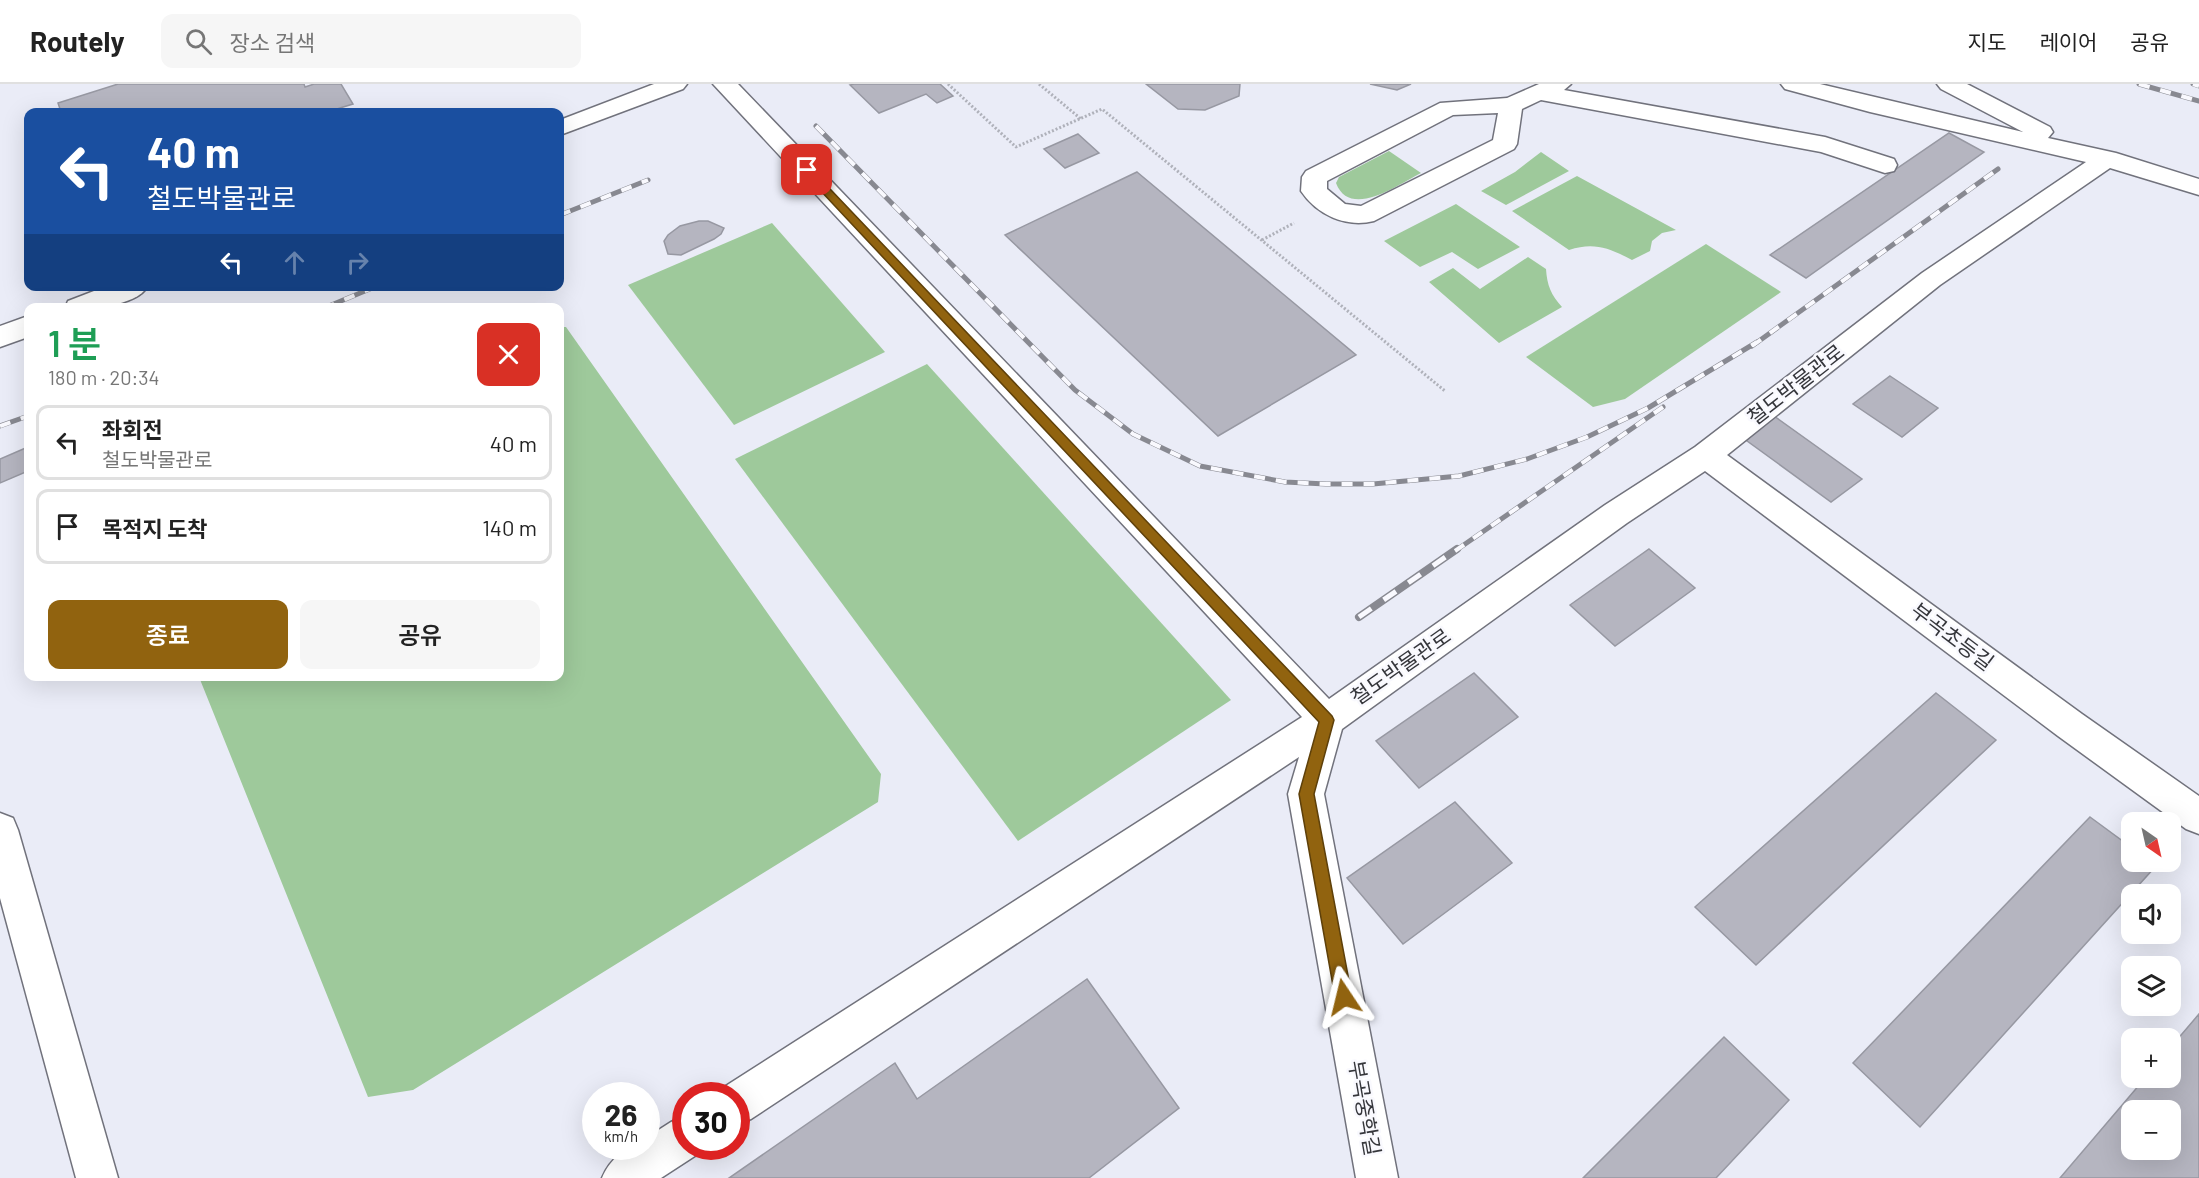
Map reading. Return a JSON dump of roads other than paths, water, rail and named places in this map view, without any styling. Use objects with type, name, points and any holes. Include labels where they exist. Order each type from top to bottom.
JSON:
[{"type":"street","points":[[564,126],[675,84]]},
{"type":"street","points":[[725,84],[1327,720]]},
{"type":"street","points":[[1793,84],[1870,105],[2107,159]]},
{"type":"street","points":[[1835,84],[1870,105]]},
{"type":"street","points":[[1949,84],[2063,144],[2199,187]]},
{"type":"street","points":[[1511,105],[1505,144],[1365,215],[1343,213],[1327,206],[1314,192],[1315,177],[1448,108],[1511,105],[1549,88],[1825,145],[1885,165]]},
{"type":"street","name":"철도박물관로","points":[[750,1095],[1327,720],[1616,514],[1706,455],[1931,279],[2107,159]]},
{"type":"street","points":[[91,303],[122,291]]},
{"type":"street","points":[[0,337],[24,328]]},
{"type":"street","name":"부곡초등길","points":[[1706,455],[2070,725],[2199,817]]},
{"type":"street","name":"부곡중학길","points":[[1327,720],[1306,794],[1377,1178]]},
{"type":"street","points":[[0,831],[97,1178]]},
{"type":"street","points":[[623,1178],[672,1146]]},
{"type":"railway","points":[[2139,84],[2199,101]]},
{"type":"railway","points":[[2193,84],[2199,86]]},
{"type":"railway","points":[[816,126],[1075,390],[1133,434],[1200,466],[1285,482],[1326,484],[1373,484],[1459,476],[1527,459],[1587,437],[1648,408],[1757,342]]},
{"type":"railway","points":[[1752,346],[1998,169]]},
{"type":"railway","points":[[564,213],[648,180]]},
{"type":"railway","points":[[336,303],[365,291]]},
{"type":"railway","points":[[1455,551],[1663,407]]},
{"type":"railway","points":[[0,426],[24,417]]},
{"type":"railway","points":[[1359,617],[1457,549]]}]
